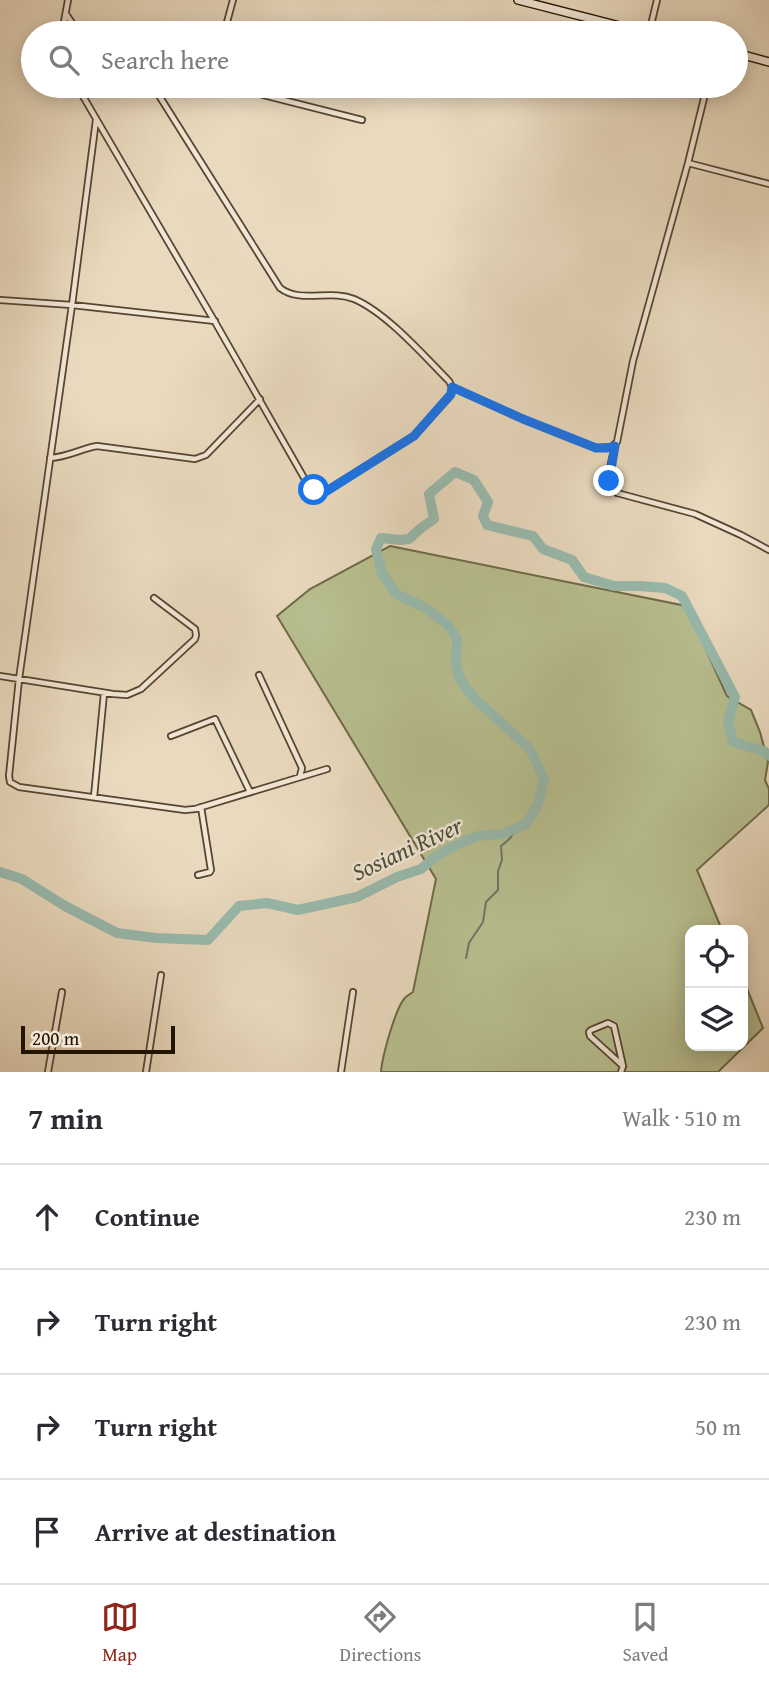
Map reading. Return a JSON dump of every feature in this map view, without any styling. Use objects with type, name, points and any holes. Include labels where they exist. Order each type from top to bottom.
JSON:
[{"type":"street","points":[[64,21],[68,0]]},
{"type":"street","points":[[227,21],[233,0]]},
{"type":"street","points":[[517,0],[600,21]]},
{"type":"street","points":[[651,21],[657,0]]},
{"type":"street","points":[[65,13],[71,21]]},
{"type":"street","points":[[748,56],[769,62]]},
{"type":"street","points":[[84,98],[307,483],[314,490],[322,492],[334,487],[414,436],[451,394],[452,387]]},
{"type":"street","points":[[161,98],[280,288],[286,293],[353,299],[382,316],[452,387],[596,448],[615,446]]},
{"type":"street","points":[[275,98],[362,120]]},
{"type":"street","points":[[704,98],[633,361],[609,481],[611,489],[617,493],[695,514],[769,550]]},
{"type":"street","points":[[96,120],[19,679],[10,782],[19,787],[185,810],[327,769]]},
{"type":"street","points":[[688,163],[769,184]]},
{"type":"street","points":[[0,300],[215,321]]},
{"type":"street","points":[[50,458],[63,458],[97,446],[200,458],[260,399]]},
{"type":"street","points":[[0,676],[127,695],[141,689],[197,635],[195,629],[154,598]]},
{"type":"street","points":[[259,675],[302,768],[300,777]]},
{"type":"street","points":[[94,797],[104,692]]},
{"type":"street","points":[[171,736],[215,719],[250,792]]},
{"type":"street","points":[[198,875],[211,870],[201,807]]},
{"type":"street","points":[[146,1072],[161,975]]},
{"type":"street","points":[[48,1072],[62,992]]},
{"type":"street","points":[[341,1072],[353,992]]},
{"type":"street","points":[[608,1023],[614,1026],[622,1069],[590,1035],[590,1030],[608,1023]]},
{"type":"green space","points":[[390,546],[686,606],[727,696],[751,710],[768,762],[765,780],[769,789],[769,805],[697,870],[720,925],[685,925],[685,1051],[739,1051],[718,1072],[381,1072],[386,1045],[400,1005],[413,992],[436,879],[277,616],[310,589]]},
{"type":"green space","points":[[748,991],[763,1028],[748,1043]]},
{"type":"waterway","name":"Sosiani River","points":[[0,872],[22,879],[65,906],[117,933],[208,940],[239,906],[267,903],[298,910],[357,897],[397,877],[421,869],[435,857],[458,844],[478,836],[502,834],[526,824],[538,804],[544,780],[530,749],[472,696],[460,679],[456,664],[457,639],[448,625],[424,607],[396,594],[382,573],[376,549],[381,538],[409,539],[434,519],[429,494],[455,472],[474,480],[488,502],[483,516],[487,525],[533,536],[543,549],[572,560],[584,577],[614,586],[665,588],[682,596],[735,697],[728,722],[733,742],[764,751],[769,756]]},
{"type":"waterway","points":[[466,958],[469,943],[483,922],[486,902],[498,890],[501,846],[511,837],[514,829]]},
{"type":"route","points":[[314,490],[327,491],[414,436],[451,394],[452,387],[596,448],[615,446],[609,481]]}]
